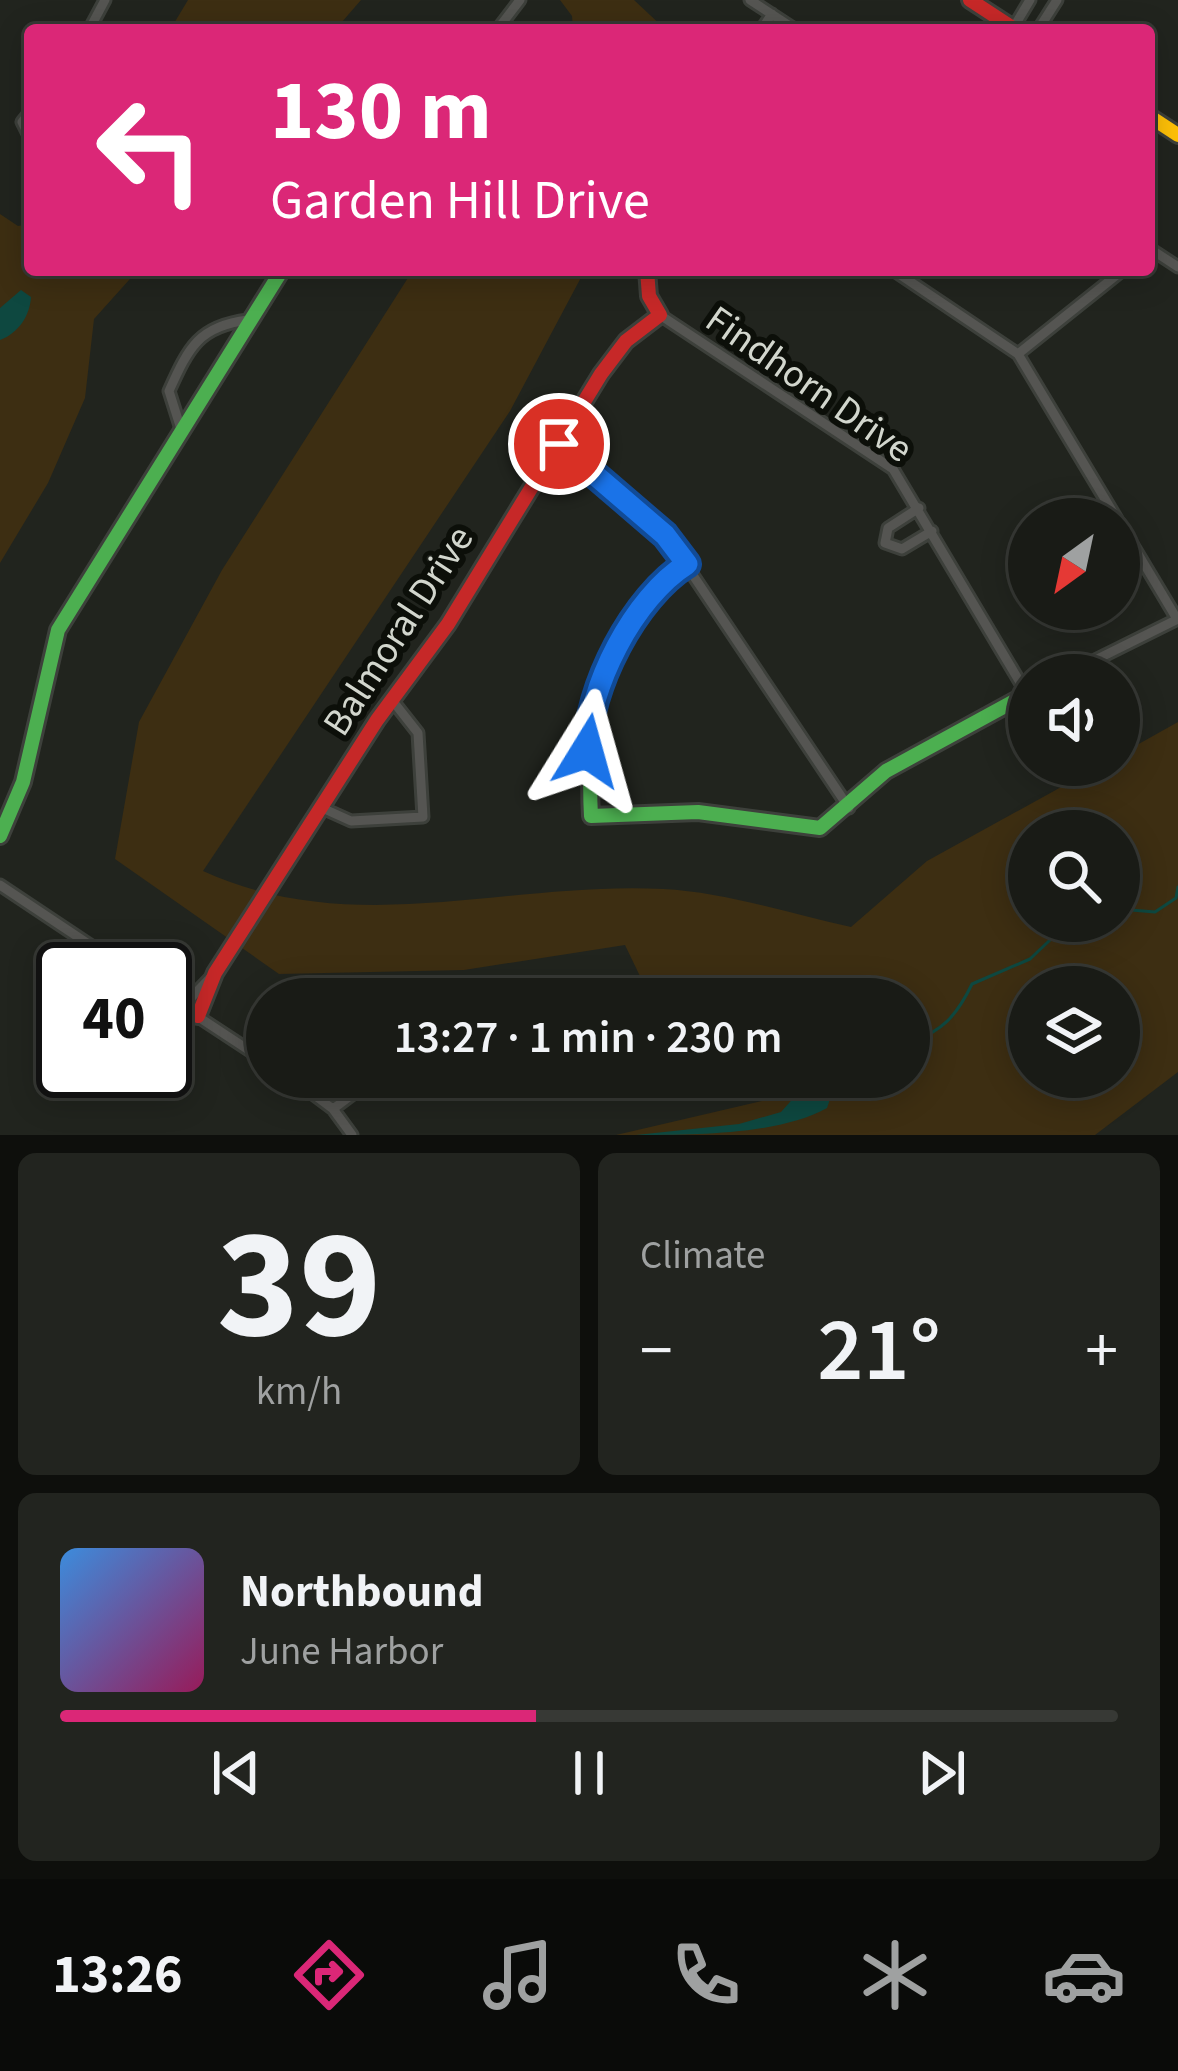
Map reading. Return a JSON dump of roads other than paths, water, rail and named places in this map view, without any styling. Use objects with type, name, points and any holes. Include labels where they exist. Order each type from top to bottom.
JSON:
[{"type":"street","points":[[502,24],[520,0]]},
{"type":"street","points":[[749,0],[787,24]]},
{"type":"street","points":[[970,0],[1006,24]]},
{"type":"street","points":[[765,24],[772,14]]},
{"type":"street","points":[[0,836],[31,770],[43,680],[58,629],[278,276]]},
{"type":"street","points":[[647,276],[649,296],[660,315]]},
{"type":"street","points":[[901,276],[1018,354],[1105,498]]},
{"type":"street","points":[[1018,354],[1116,276]]},
{"type":"street","name":"Balmoral Drive","points":[[198,1016],[215,973],[320,807],[435,645],[614,356],[660,315]]},
{"type":"street","name":"Findhorn Drive","points":[[660,315],[881,459],[920,508],[1008,659]]},
{"type":"street","points":[[181,429],[170,392],[204,333],[218,324],[248,320]]},
{"type":"street","points":[[559,444],[665,535],[849,808]]},
{"type":"street","points":[[546,463],[604,484]]},
{"type":"street","points":[[920,508],[888,528],[885,543],[902,549],[932,531]]},
{"type":"street","points":[[1107,654],[1178,619],[1140,556]]},
{"type":"street","points":[[687,564],[660,584],[596,688],[587,733],[590,816],[698,812],[809,829],[830,824],[897,764],[1008,704]]},
{"type":"street","points":[[320,807],[351,821],[423,818],[418,733],[392,700]]},
{"type":"street","points":[[0,885],[85,942]]},
{"type":"street","name":"Balmoral Drive","points":[[192,996],[215,973]]},
{"type":"street","points":[[192,1012],[246,1048]]},
{"type":"street","points":[[318,1098],[352,1135]]},
{"type":"street","points":[[333,1109],[348,1098]]},
{"type":"water","points":[[21,290],[31,297],[26,317],[0,340],[0,308]]},
{"type":"water","points":[[794,1098],[830,1099],[827,1108],[785,1124],[734,1132],[636,1135],[739,1124],[781,1112]]},
{"type":"waterway","points":[[1140,911],[1155,912],[1176,898],[1178,887]]},
{"type":"waterway","points":[[930,1034],[947,1021],[972,984],[1030,959],[1048,942]]}]
